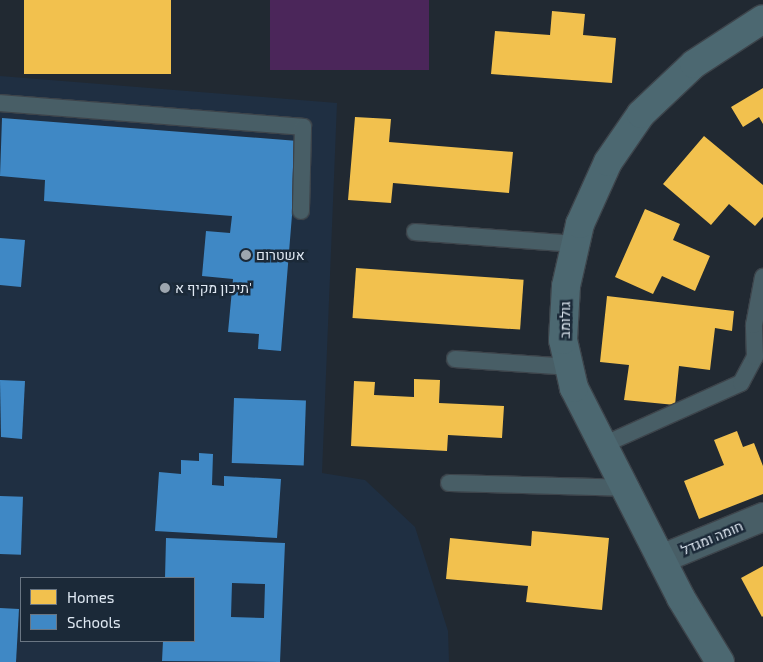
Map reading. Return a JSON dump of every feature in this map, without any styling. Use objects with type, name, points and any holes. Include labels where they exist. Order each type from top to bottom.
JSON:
[{"type":"street","name":"גולומב","points":[[720,662],[661,559],[574,388],[564,322],[575,244],[608,162],[642,114],[694,64],[763,19]]},
{"type":"street","name":"חומה ומגדל","points":[[661,559],[763,517]]},
{"type":"lane","points":[[0,103],[303,127],[301,211]]},
{"type":"lane","points":[[415,232],[575,244]]},
{"type":"lane","points":[[603,445],[741,383],[755,357],[754,325],[763,277]]},
{"type":"lane","points":[[455,359],[570,367]]},
{"type":"lane","points":[[449,483],[624,488]]},
{"type":"shaded area","points":[[270,0],[429,0],[429,70],[270,70]]},
{"type":"shaded area","name":"תיכון מקיף א'","points":[[0,76],[337,103],[322,473],[365,480],[415,527],[448,631],[449,662],[0,662]]},
{"type":"building: Homes","points":[[24,0],[171,0],[171,74],[24,74]]},
{"type":"building: Homes","points":[[552,11],[585,14],[583,35],[616,38],[612,83],[491,74],[495,31],[550,35]]},
{"type":"building: Homes","points":[[763,88],[763,124],[759,117],[743,127],[731,107]]},
{"type":"building: Homes","points":[[355,117],[391,119],[389,142],[513,152],[509,193],[393,183],[391,203],[348,200]]},
{"type":"building: Homes","points":[[704,136],[763,185],[763,217],[755,226],[729,204],[711,225],[663,184]]},
{"type":"building: Homes","points":[[645,209],[680,224],[673,240],[710,256],[695,291],[662,276],[653,294],[615,277]]},
{"type":"building: Homes","points":[[356,268],[524,280],[520,330],[353,318]]},
{"type":"building: Homes","points":[[607,296],[734,311],[732,331],[715,328],[710,370],[679,366],[675,405],[624,400],[629,365],[600,362]]},
{"type":"building: Homes","points":[[414,379],[440,380],[439,403],[504,406],[502,438],[448,435],[447,451],[351,446],[354,381],[375,382],[374,395],[414,397]]},
{"type":"building: Homes","points":[[737,431],[743,447],[754,443],[763,466],[763,494],[699,519],[684,481],[724,465],[714,440]]},
{"type":"building: Homes","points":[[532,531],[609,538],[602,610],[526,602],[528,586],[446,579],[450,538],[531,546]]},
{"type":"building: Homes","points":[[763,566],[763,616],[762,617],[741,578]]},
{"type":"building: Schools","name":"אשטרום","points":[[2,118],[298,141],[281,351],[258,349],[259,334],[228,332],[233,279],[202,276],[206,231],[230,233],[232,216],[44,201],[45,180],[0,176]]},
{"type":"building: Schools","points":[[0,238],[25,240],[21,287],[0,285]]},
{"type":"building: Schools","points":[[0,380],[25,381],[22,439],[1,437]]},
{"type":"building: Schools","points":[[234,398],[306,401],[304,465],[232,463]]},
{"type":"building: Schools","points":[[199,453],[213,454],[212,485],[224,486],[224,476],[281,479],[277,538],[155,531],[159,472],[181,474],[181,460],[199,461]]},
{"type":"building: Schools","points":[[0,496],[23,497],[21,555],[0,554]]},
{"type":"building: Schools","points":[[166,538],[285,543],[280,662],[162,661],[163,642],[195,642],[195,577],[165,577]],"holes":[[[232,583],[265,584],[264,618],[231,617]]]},
{"type":"building: Schools","points":[[0,608],[19,609],[16,662],[0,662]]},
{"type":"place","name":"אשטרום","points":[[246,255]]},
{"type":"place","name":"תיכון מקיף א'","points":[[165,288]]}]
